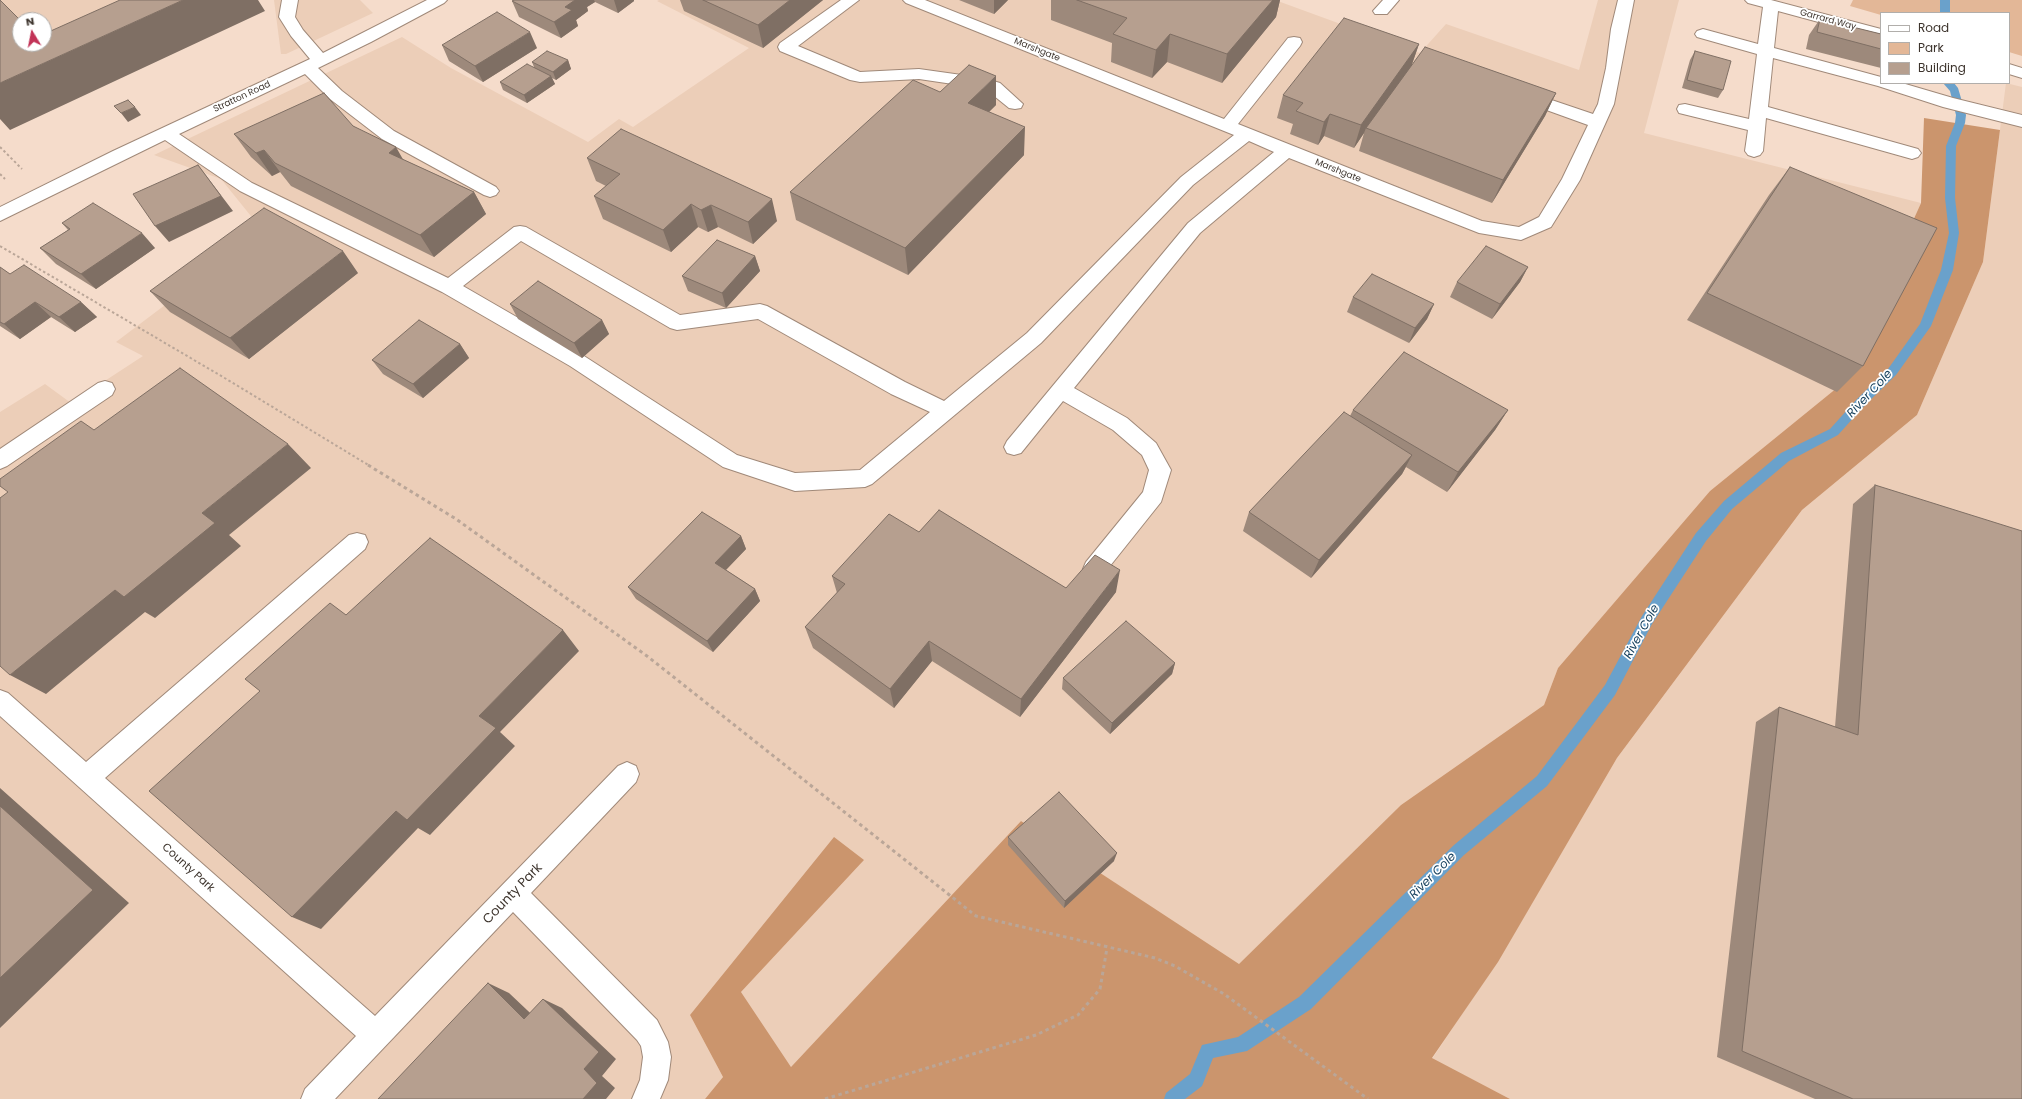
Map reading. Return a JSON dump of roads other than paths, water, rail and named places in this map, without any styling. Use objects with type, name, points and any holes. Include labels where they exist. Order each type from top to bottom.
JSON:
[{"type":"street","points":[[290,0],[287,17],[314,63],[336,95],[388,136],[490,191]]},
{"type":"street","name":"Stratton Road","points":[[0,215],[166,133],[314,63],[440,0]]},
{"type":"street","points":[[851,0],[786,47],[850,75],[860,77],[919,74],[983,83],[994,87],[1014,104]]},
{"type":"street","name":"Marshgate","points":[[911,0],[1479,227],[1521,234],[1545,222],[1571,180],[1598,122],[1606,104],[1614,68],[1619,29],[1626,0]]},
{"type":"street","name":"Garrard Way","points":[[1753,0],[1771,5],[1801,6],[1880,34]]},
{"type":"street","points":[[1754,151],[1771,5]]},
{"type":"street","points":[[1703,34],[1880,82]]},
{"type":"street","points":[[1227,126],[1294,42]]},
{"type":"street","points":[[2010,69],[2022,73]]},
{"type":"street","points":[[1887,84],[1949,103],[2022,121]]},
{"type":"street","points":[[1510,91],[1598,122]]},
{"type":"street","points":[[1685,109],[1757,127]]},
{"type":"street","points":[[1759,110],[1912,153]]},
{"type":"street","points":[[166,133],[246,187],[449,288],[577,361],[730,460],[795,482],[866,478],[944,410],[1034,338],[1187,181],[1247,134]]},
{"type":"street","points":[[1014,447],[1194,228],[1288,150]]},
{"type":"street","points":[[449,288],[520,232],[677,323],[760,311],[898,388],[944,410]]},
{"type":"street","points":[[0,460],[104,389]]},
{"type":"street","points":[[1061,390],[1120,424],[1149,449],[1160,470],[1153,496],[1094,570]]},
{"type":"street","points":[[86,778],[357,542]]},
{"type":"street","name":"County Park","points":[[0,702],[376,1035]]},
{"type":"street","name":"County Park","points":[[315,1099],[628,774]]},
{"type":"street","points":[[513,893],[647,1030],[654,1042],[657,1057],[654,1080],[646,1099]]},
{"type":"waterway","name":"River Cole","points":[[1945,0],[1945,12]]},
{"type":"waterway","name":"River Cole","points":[[1172,1099],[1196,1080],[1208,1051],[1241,1045],[1305,1003],[1459,850],[1542,781],[1610,690],[1647,620],[1701,537],[1728,505],[1785,457],[1834,432],[1861,402],[1892,372],[1925,326],[1947,270],[1954,233],[1950,198],[1951,146],[1960,123],[1961,115],[1955,90],[1949,84]]}]
